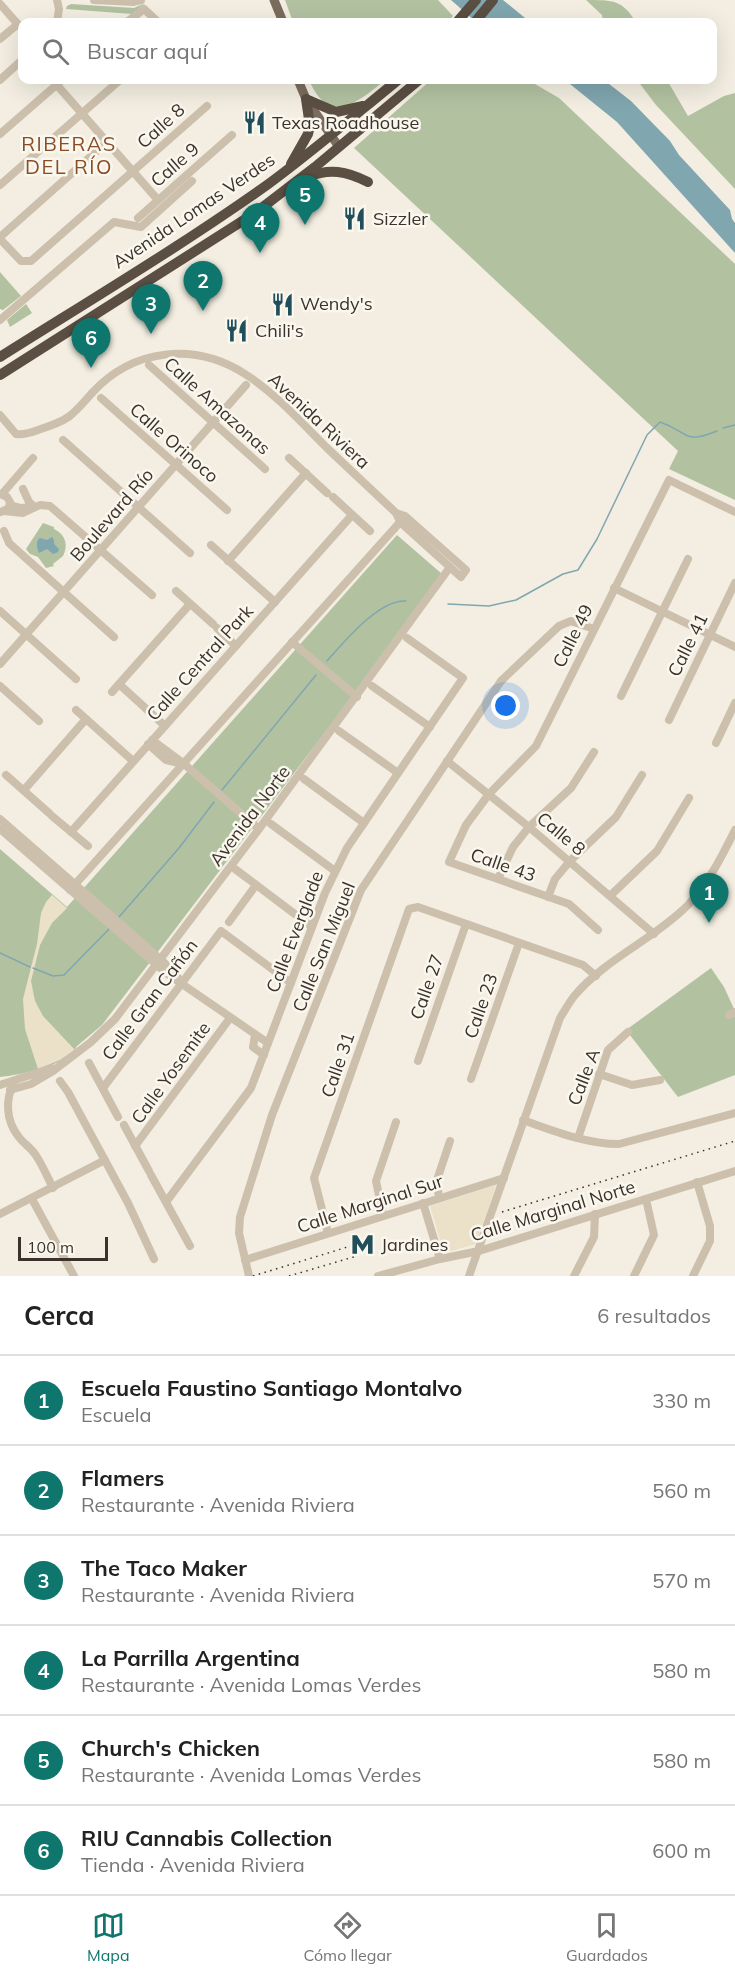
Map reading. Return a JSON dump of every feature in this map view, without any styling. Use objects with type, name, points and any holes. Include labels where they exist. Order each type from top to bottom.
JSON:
[{"type":"highway","points":[[460,18],[476,0]]},
{"type":"highway","points":[[478,18],[494,0]]},
{"type":"highway","name":"Avenida Lomas Verdes","points":[[0,357],[201,230],[290,167],[393,84]]},
{"type":"highway","name":"Avenida Lomas Verdes","points":[[0,375],[240,223],[298,180],[414,84]]},
{"type":"highway","points":[[306,99],[336,112],[369,104]]},
{"type":"highway","points":[[290,167],[310,126],[306,99]]},
{"type":"highway","points":[[298,180],[317,173],[333,171],[353,175],[368,182]]},
{"type":"highway","points":[[0,382],[31,355]]},
{"type":"main road","points":[[274,0],[281,18]]},
{"type":"main road","points":[[300,84],[306,99],[339,147]]},
{"type":"street","points":[[57,0],[58,18]]},
{"type":"street","points":[[94,0],[133,2],[141,0]]},
{"type":"street","points":[[0,4],[18,25]]},
{"type":"street","points":[[132,18],[144,9],[154,18]]},
{"type":"street","points":[[0,39],[18,28]]},
{"type":"street","points":[[0,80],[18,64]]},
{"type":"street","points":[[0,134],[57,84]]},
{"type":"street","points":[[60,84],[81,113],[158,200]]},
{"type":"street","points":[[0,185],[115,84]]},
{"type":"street","name":"Calle 8","points":[[0,238],[21,261],[31,261],[207,106]]},
{"type":"street","name":"Calle 9","points":[[138,218],[232,135]]},
{"type":"street","points":[[0,238],[107,142]]},
{"type":"street","points":[[0,320],[114,222],[141,227],[192,181]]},
{"type":"street","name":"Avenida Riviera","points":[[0,415],[16,434],[31,432],[65,421],[112,375],[139,360],[151,356],[179,353],[211,358],[257,383],[310,429],[450,567],[464,573],[402,519]]},
{"type":"street","name":"Calle Amazonas","points":[[149,365],[265,469]]},
{"type":"street","name":"Boulevard Río","points":[[0,664],[246,385]]},
{"type":"street","name":"Calle Orinoco","points":[[101,398],[227,510]]},
{"type":"street","points":[[63,440],[190,553]]},
{"type":"street","points":[[4,503],[19,473],[33,458]]},
{"type":"street","points":[[289,458],[370,531]]},
{"type":"street","points":[[228,561],[306,473]]},
{"type":"street","name":"Calle 49","points":[[449,862],[466,825],[489,794],[536,746],[669,480],[735,512]]},
{"type":"street","points":[[23,489],[29,502],[35,507]]},
{"type":"street","points":[[4,503],[21,508],[45,505],[54,508],[152,595]]},
{"type":"street","points":[[4,503],[32,514],[45,505]]},
{"type":"street","points":[[25,512],[35,507]]},
{"type":"street","name":"Calle Central Park","points":[[71,832],[352,515]]},
{"type":"street","points":[[72,887],[402,519]]},
{"type":"street","points":[[4,531],[9,543],[114,637]]},
{"type":"street","points":[[211,545],[275,603]]},
{"type":"street","points":[[621,696],[688,559]]},
{"type":"street","name":"Avenida Norte","points":[[12,1086],[32,1084],[91,1042],[115,1019],[357,697],[450,567]]},
{"type":"street","name":"Calle 41","points":[[669,720],[735,583]]},
{"type":"street","points":[[614,588],[735,647]]},
{"type":"street","points":[[176,591],[236,646]]},
{"type":"street","points":[[112,692],[190,604]]},
{"type":"street","points":[[0,611],[76,679]]},
{"type":"street","name":"Calle San Miguel","points":[[248,1275],[238,1233],[240,1217],[272,1115],[361,890],[501,681],[559,626],[571,621],[594,629]]},
{"type":"street","name":"Calle Everglade","points":[[166,1202],[251,1088],[335,871],[364,823],[463,678],[407,638]]},
{"type":"street","points":[[292,642],[357,697]]},
{"type":"street","points":[[119,684],[165,726]]},
{"type":"street","points":[[0,686],[39,721]]},
{"type":"street","points":[[372,686],[430,727]]},
{"type":"street","points":[[716,742],[735,703]]},
{"type":"street","points":[[76,710],[133,761]]},
{"type":"street","points":[[24,790],[86,719]]},
{"type":"street","points":[[339,731],[398,773]]},
{"type":"street","points":[[152,740],[183,763],[259,829]]},
{"type":"street","points":[[498,879],[513,847],[529,827],[571,788],[594,752]]},
{"type":"street","name":"Calle 8","points":[[447,761],[654,933]]},
{"type":"street","points":[[6,775],[88,846]]},
{"type":"street","points":[[548,897],[555,879],[570,861],[616,817],[642,775]]},
{"type":"street","points":[[304,778],[364,823]]},
{"type":"street","points":[[611,895],[657,851],[689,798]]},
{"type":"street","points":[[0,819],[72,887],[183,984],[268,1043]]},
{"type":"street","points":[[271,824],[335,871]]},
{"type":"street","points":[[0,829],[72,887]]},
{"type":"street","points":[[470,1276],[560,1018],[575,995],[596,976],[654,933],[688,904],[716,866],[735,830]]},
{"type":"street","name":"Calle 43","points":[[449,862],[569,904],[598,930]]},
{"type":"street","points":[[235,869],[312,927]]},
{"type":"street","points":[[229,921],[256,885]]},
{"type":"street","name":"Calle 31","points":[[327,1233],[314,1178],[409,909],[418,907],[466,924]]},
{"type":"street","points":[[466,924],[583,965],[596,976]]},
{"type":"street","name":"Calle 27","points":[[418,1061],[466,924]]},
{"type":"street","name":"Calle Gran Cañón","points":[[103,1088],[221,931],[291,983]]},
{"type":"street","name":"Calle 23","points":[[471,1079],[519,943]]},
{"type":"street","name":"Calle Yosemite","points":[[135,1146],[230,1018]]},
{"type":"street","name":"Calle A","points":[[578,1138],[608,1050],[628,1032]]},
{"type":"street","points":[[255,1035],[254,1047],[264,1055]]},
{"type":"street","points":[[89,1063],[118,1117]]},
{"type":"street","points":[[599,1074],[632,1085],[660,1080]]},
{"type":"street","points":[[60,1081],[132,1210],[154,1259]]},
{"type":"street","points":[[0,1085],[12,1086],[8,1106],[12,1126],[36,1156],[53,1188]]},
{"type":"street","points":[[523,1120],[578,1138],[602,1144],[619,1144],[735,1113]]},
{"type":"street","points":[[383,1215],[376,1181],[396,1122]]},
{"type":"street","points":[[124,1125],[190,1246]]},
{"type":"street","points":[[439,1198],[437,1180],[450,1141]]},
{"type":"street","points":[[0,1214],[105,1160]]},
{"type":"street","name":"Calle Marginal Norte","points":[[378,1276],[478,1251],[735,1171]]},
{"type":"street","name":"Calle Marginal Sur","points":[[245,1260],[504,1178]]},
{"type":"street","points":[[693,1276],[710,1241],[710,1226],[697,1182]]},
{"type":"street","points":[[634,1276],[654,1235],[646,1198]]},
{"type":"street","points":[[32,1199],[75,1276]]},
{"type":"street","points":[[423,1203],[440,1259]]},
{"type":"street","points":[[574,1276],[594,1237],[595,1214]]},
{"type":"green space","points":[[285,0],[438,0],[453,16],[451,18],[292,18]]},
{"type":"green space","points":[[586,0],[616,3],[626,9],[633,18],[602,18]]},
{"type":"green space","points":[[145,3],[132,14],[66,9],[71,4],[134,8]]},
{"type":"green space","points":[[311,84],[380,84],[354,103],[344,106],[334,107],[325,103]]},
{"type":"green space","points":[[426,84],[535,84],[559,98],[735,264],[735,500],[669,469],[678,451],[354,148]]},
{"type":"green space","points":[[640,84],[669,84],[688,116],[724,96],[735,93],[735,189],[656,105]]},
{"type":"green space","points":[[0,272],[21,296],[3,310],[0,309]]},
{"type":"green space","points":[[26,304],[32,313],[10,327],[7,320]]},
{"type":"green space","points":[[43,523],[54,527],[66,544],[63,556],[53,564],[54,566],[46,568],[38,557],[30,554],[26,549]]},
{"type":"green space","points":[[397,535],[442,574],[378,663],[102,1025],[64,1059],[31,1072],[0,1077],[0,849],[67,907]]},
{"type":"green space","points":[[711,968],[724,987],[735,1011],[735,1075],[678,1097],[626,1030]]},
{"type":"shaded area","points":[[52,895],[67,908],[52,923],[40,945],[31,981],[35,1001],[43,1016],[75,1050],[60,1060],[38,1069],[25,1029],[23,999],[37,944],[41,913]]},
{"type":"shaded area","points":[[496,1185],[476,1244],[444,1253],[430,1206]]},
{"type":"water","points":[[451,0],[503,0],[525,18],[471,18]]},
{"type":"water","points":[[570,84],[609,84],[631,101],[670,141],[679,155],[730,210],[735,223],[735,253],[617,122]]},
{"type":"water","points":[[52,537],[59,549],[58,552],[53,554],[47,549],[39,553],[38,539],[47,540]]},
{"type":"waterway","points":[[448,604],[489,606],[516,600],[563,574],[578,570],[597,539],[647,435],[660,422],[691,437],[717,431]]},
{"type":"waterway","points":[[723,428],[735,425]]},
{"type":"waterway","points":[[327,661],[352,633],[374,614],[396,602],[406,601]]},
{"type":"waterway","points":[[222,790],[316,675]]},
{"type":"waterway","points":[[119,917],[179,848],[214,802]]},
{"type":"waterway","points":[[33,968],[53,976],[64,975],[109,929]]},
{"type":"waterway","points":[[0,953],[30,967]]},
{"type":"railway","points":[[502,1212],[735,1141]]},
{"type":"railway","points":[[253,1276],[354,1245]]},
{"type":"railway","points":[[289,1276],[357,1256]]},
{"type":"place","name":"Texas Roadhouse","points":[[254,123]]},
{"type":"place","name":"Sizzler","points":[[355,219]]},
{"type":"place","name":"Church's Chicken","points":[[305,225]]},
{"type":"place","name":"La Parrilla Argentina","points":[[260,253]]},
{"type":"place","name":"Wendy's","points":[[282,304]]},
{"type":"place","name":"Flamers","points":[[203,311]]},
{"type":"place","name":"Chili's","points":[[237,331]]},
{"type":"place","name":"The Taco Maker","points":[[151,334]]},
{"type":"place","name":"RIU Cannabis Collection","points":[[91,368]]},
{"type":"place","name":"Escuela Faustino Santiago Montalvo","points":[[709,923]]},
{"type":"place","name":"Jardines","points":[[363,1245]]},
{"type":"district","name":"RIBERAS DEL RÍO","points":[[69,156]]}]
